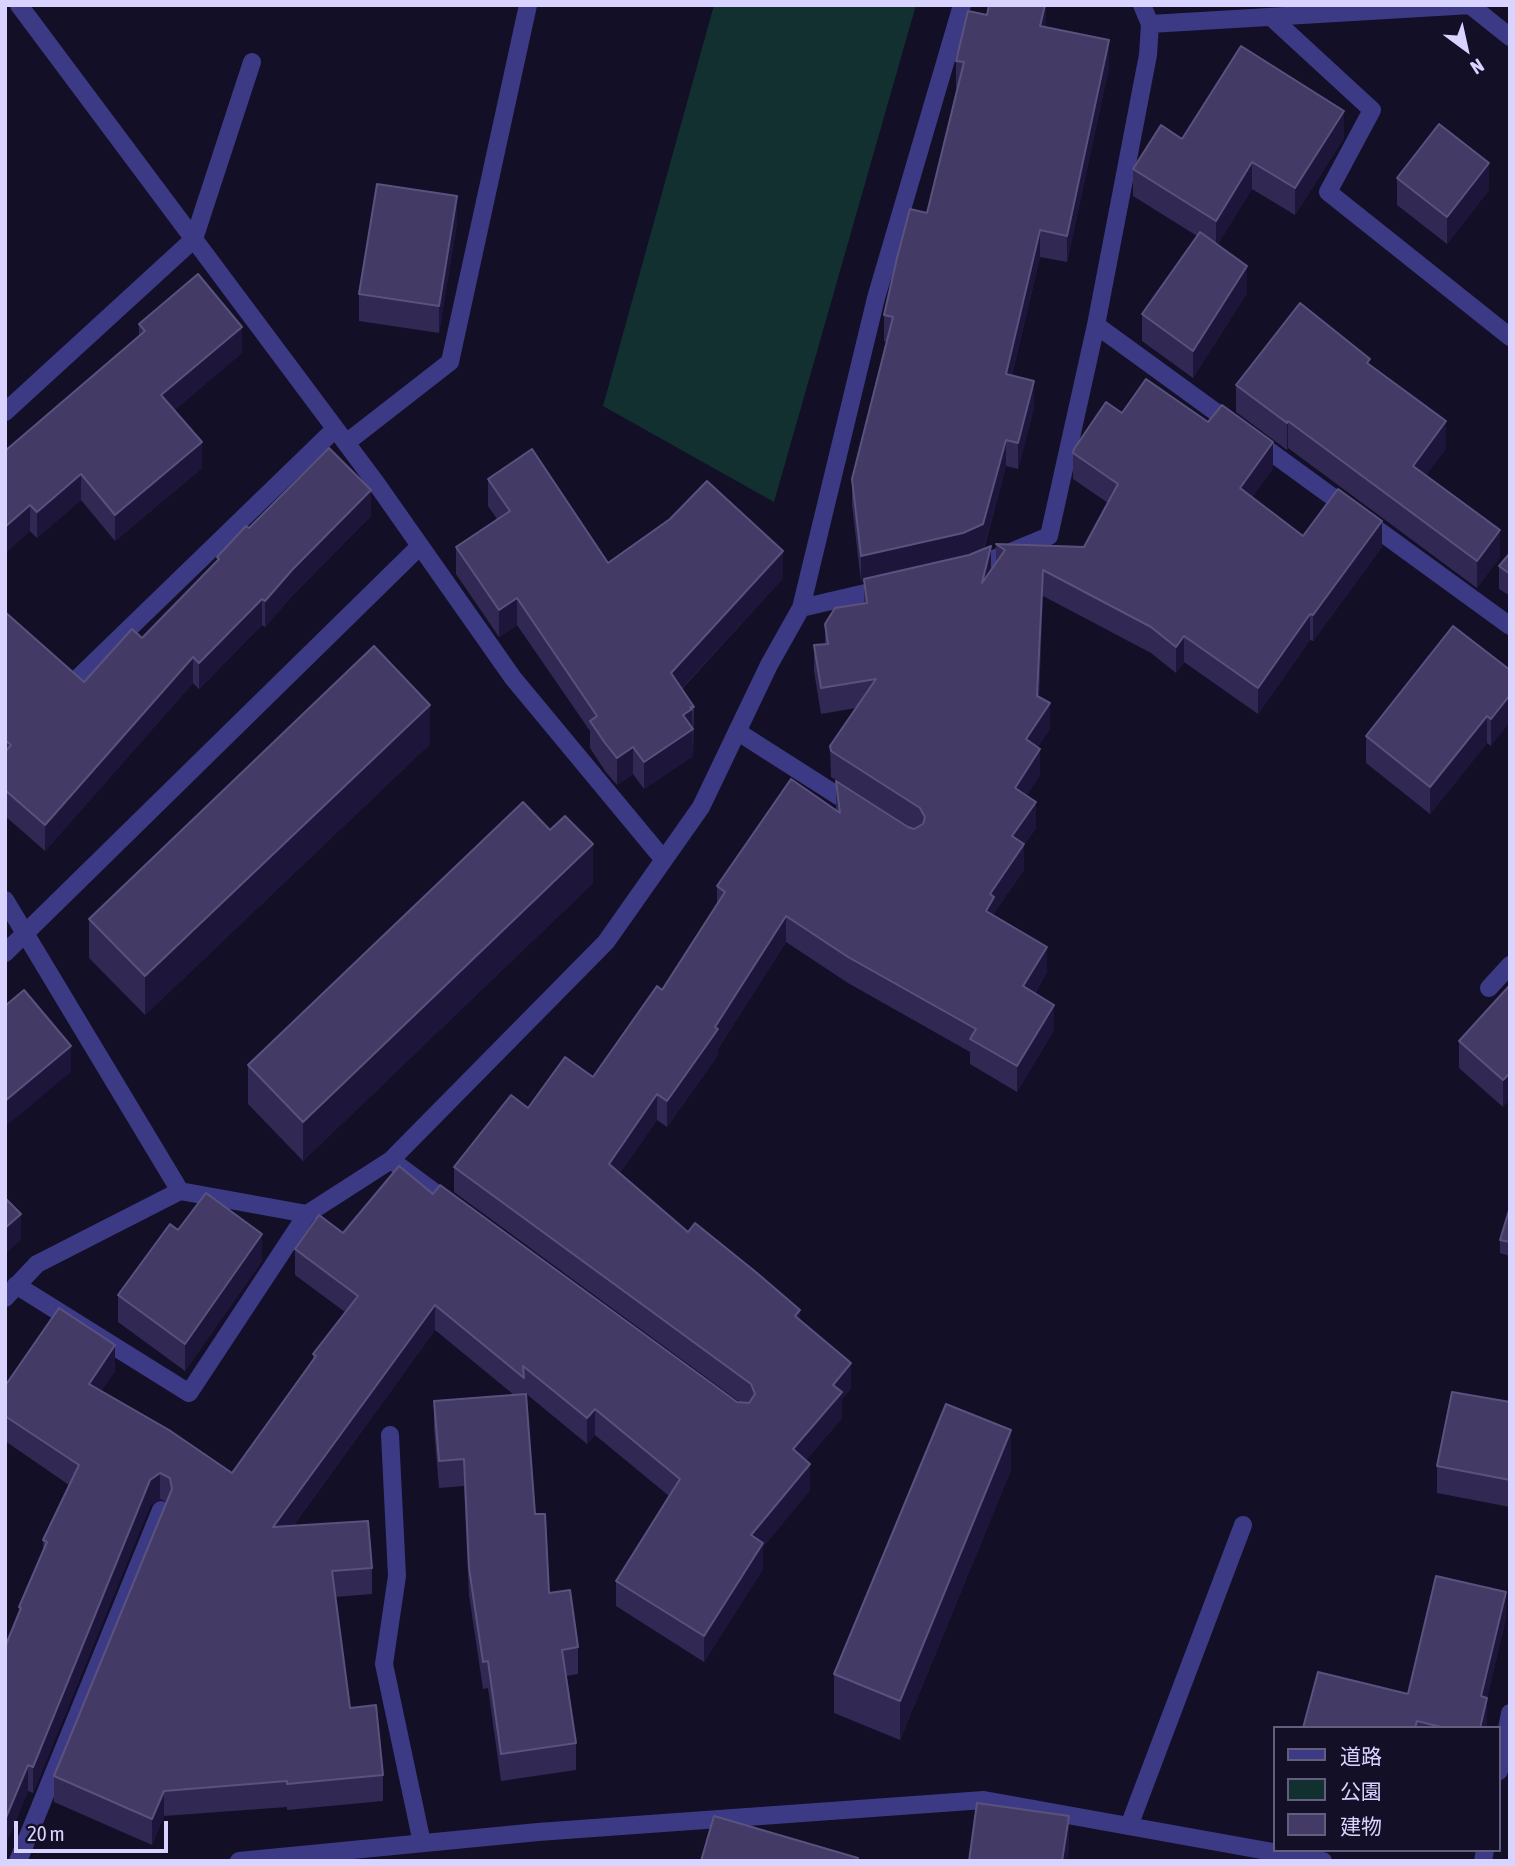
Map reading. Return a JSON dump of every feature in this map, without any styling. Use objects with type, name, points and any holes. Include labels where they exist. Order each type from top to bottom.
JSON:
[{"type":"street","points":[[19,5],[340,436],[513,678],[664,860]]},
{"type":"street","points":[[78,678],[340,436],[450,362],[528,5]]},
{"type":"street","points":[[307,1214],[180,1191],[37,1264],[11,1292],[189,1393],[307,1214],[391,1160],[606,942],[701,807],[769,665],[801,608],[876,298],[962,5]]},
{"type":"street","points":[[953,573],[1049,536],[1096,325],[1148,55],[1150,24],[1142,5]]},
{"type":"street","points":[[1150,24],[1471,5],[1510,37]]},
{"type":"street","points":[[1271,17],[1372,110],[1328,192],[1510,337]]},
{"type":"street","points":[[5,412],[194,239],[252,62]]},
{"type":"street","points":[[1096,325],[1510,626]]},
{"type":"street","points":[[5,953],[420,546]]},
{"type":"street","points":[[801,608],[902,585]]},
{"type":"street","points":[[738,732],[867,813]]},
{"type":"street","points":[[5,900],[180,1191]]},
{"type":"street","points":[[1489,988],[1510,965]]},
{"type":"street","points":[[391,1160],[468,1217]]},
{"type":"street","points":[[390,1435],[397,1576],[384,1664],[422,1843]]},
{"type":"street","points":[[18,1861],[161,1510]]},
{"type":"street","points":[[1129,1826],[1243,1525]]},
{"type":"street","points":[[1501,1760],[1510,1713]]},
{"type":"street","points":[[239,1861],[538,1832],[984,1801],[1323,1861]]},
{"type":"green space","points":[[714,5],[916,5],[774,502],[603,406]]},
{"type":"building","points":[[989,5],[1045,5],[1040,26],[1109,40],[1067,236],[1040,230],[1006,374],[1034,381],[1018,443],[1006,440],[983,524],[963,533],[861,556],[852,479],[893,317],[884,315],[897,258],[910,209],[927,213],[964,62],[956,61],[968,11],[987,15]]},
{"type":"building","points":[[1241,46],[1344,111],[1295,188],[1252,162],[1216,221],[1133,169],[1161,125],[1182,139]]},
{"type":"building","points":[[1439,124],[1489,163],[1447,217],[1397,178]]},
{"type":"building","points":[[377,184],[457,196],[439,306],[359,294]]},
{"type":"building","points":[[1200,232],[1247,266],[1193,351],[1142,314]]},
{"type":"building","points":[[198,274],[242,327],[161,395],[202,442],[115,515],[81,474],[37,512],[30,505],[5,527],[5,451],[145,331],[139,324]]},
{"type":"building","points":[[1300,303],[1370,359],[1367,363],[1446,421],[1413,466],[1500,530],[1477,561],[1236,385]]},
{"type":"building","points":[[1146,379],[1208,422],[1222,405],[1273,442],[1240,488],[1303,536],[1338,489],[1382,521],[1313,615],[1310,614],[1258,688],[1184,636],[1176,647],[1151,627],[1043,570],[1037,696],[1050,703],[1026,739],[1040,749],[1015,788],[1036,802],[1012,836],[1024,844],[990,894],[994,897],[986,911],[1047,947],[1023,986],[1054,1005],[1017,1066],[970,1039],[976,1029],[848,957],[786,916],[715,1027],[718,1029],[667,1101],[657,1094],[609,1164],[688,1232],[695,1223],[757,1273],[800,1310],[795,1316],[851,1363],[833,1385],[842,1392],[793,1449],[810,1464],[751,1535],[763,1543],[704,1636],[616,1581],[680,1479],[595,1409],[587,1418],[523,1366],[524,1378],[435,1305],[273,1527],[368,1521],[372,1568],[332,1571],[350,1708],[376,1705],[383,1775],[164,1791],[152,1819],[54,1776],[172,1489],[170,1478],[160,1473],[150,1480],[33,1767],[28,1765],[5,1820],[5,1647],[47,1542],[43,1540],[79,1465],[5,1416],[5,1386],[59,1308],[115,1345],[89,1384],[169,1430],[232,1473],[316,1356],[313,1354],[358,1296],[295,1249],[319,1215],[343,1233],[399,1166],[433,1194],[440,1185],[737,1402],[749,1403],[755,1394],[751,1384],[454,1167],[511,1095],[528,1108],[565,1057],[593,1077],[657,986],[662,990],[725,892],[717,886],[791,779],[840,813],[836,781],[908,827],[914,829],[923,824],[925,817],[920,808],[831,751],[830,746],[876,679],[821,688],[814,645],[828,644],[825,624],[835,608],[867,603],[864,579],[969,555],[991,546],[982,583],[1005,550],[996,544],[1084,547],[1118,484],[1073,453],[1074,449],[1106,402],[1122,413]]},
{"type":"building","points":[[329,448],[371,490],[265,601],[262,599],[199,663],[193,657],[45,825],[5,790],[5,752],[11,745],[5,740],[5,612],[84,682],[132,629],[142,638],[219,559],[217,557],[246,526],[249,528]]},
{"type":"building","points":[[532,449],[608,563],[670,519],[707,481],[783,551],[671,673],[694,707],[690,707],[692,709],[683,715],[693,729],[644,762],[633,747],[617,758],[590,721],[597,716],[517,598],[499,610],[456,547],[510,511],[488,479]]},
{"type":"building","points":[[1510,553],[1510,574],[1499,566]]},
{"type":"building","points":[[1453,626],[1510,670],[1510,695],[1491,719],[1487,716],[1430,787],[1366,736]]},
{"type":"building","points":[[374,646],[430,705],[145,976],[89,919]]},
{"type":"building","points":[[523,802],[550,830],[565,816],[593,844],[303,1122],[248,1065]]},
{"type":"building","points":[[1510,985],[1510,1073],[1503,1080],[1459,1041]]},
{"type":"building","points":[[24,990],[71,1046],[5,1101],[5,1006]]},
{"type":"building","points":[[206,1193],[262,1234],[185,1344],[118,1295],[170,1224],[178,1230]]},
{"type":"building","points":[[5,1198],[21,1214],[5,1228]]},
{"type":"building","points":[[1510,1207],[1510,1242],[1500,1240]]},
{"type":"building","points":[[1452,1392],[1510,1402],[1510,1480],[1437,1466]]},
{"type":"building","points":[[526,1394],[535,1514],[545,1514],[549,1593],[570,1590],[578,1647],[562,1650],[576,1743],[501,1754],[488,1661],[483,1662],[469,1568],[464,1459],[439,1461],[434,1401]]},
{"type":"building","points":[[946,1404],[1011,1430],[900,1701],[834,1674]]},
{"type":"building","points":[[1436,1576],[1506,1592],[1481,1696],[1487,1698],[1480,1726],[1437,1726],[1417,1721],[1416,1726],[1304,1726],[1318,1672],[1408,1694]]},
{"type":"building","points":[[977,1803],[1069,1816],[1062,1861],[969,1861]]},
{"type":"building","points":[[714,1816],[858,1858],[858,1861],[701,1861]]}]
